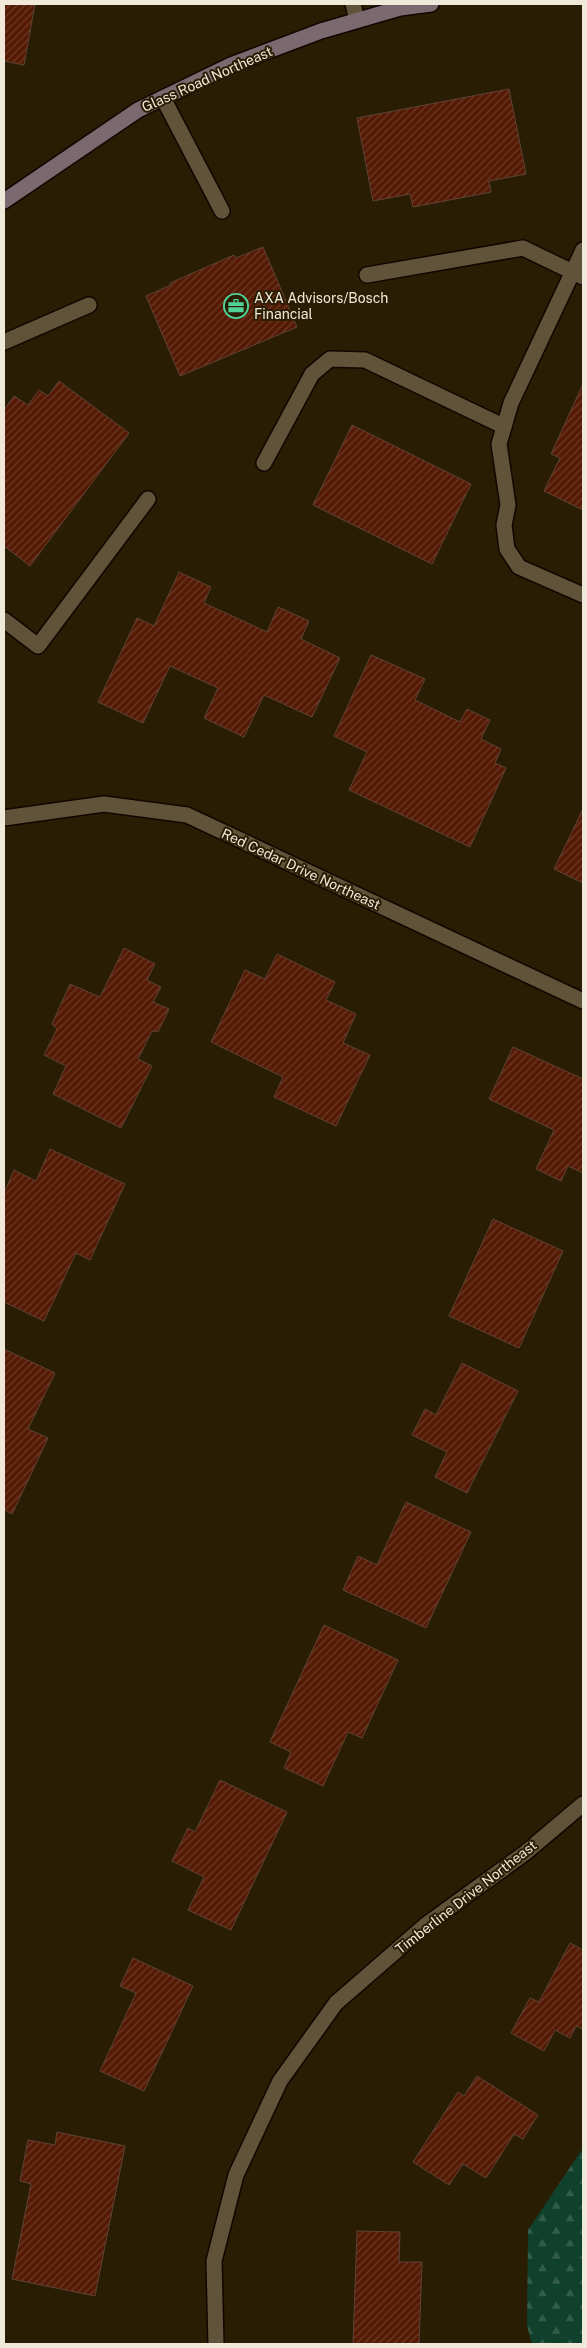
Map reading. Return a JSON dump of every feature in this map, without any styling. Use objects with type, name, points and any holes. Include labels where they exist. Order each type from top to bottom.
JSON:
[{"type":"street","points":[[353,4],[357,20]]},
{"type":"street","name":"Glass Road Northeast","points":[[4,201],[138,110],[231,65],[321,30],[400,8],[431,4]]},
{"type":"street","points":[[163,98],[222,211]]},
{"type":"street","points":[[367,275],[523,248],[578,274]]},
{"type":"street","points":[[583,250],[578,274],[511,403],[498,444],[508,505],[504,525],[506,549],[519,568],[583,595]]},
{"type":"street","points":[[4,342],[89,305]]},
{"type":"street","points":[[264,463],[312,374],[330,358],[364,360],[503,426]]},
{"type":"street","points":[[4,620],[38,646],[148,499]]},
{"type":"street","name":"Red Cedar Drive Northeast","points":[[4,818],[104,804],[187,815],[583,1001]]},
{"type":"street","name":"Timberline Drive Northeast","points":[[216,2344],[214,2261],[236,2175],[280,2081],[336,2003],[427,1924],[525,1853],[583,1804]]},
{"type":"green space","points":[[583,2148],[583,2344],[532,2344],[527,2326],[528,2230]]},
{"type":"building","points":[[4,4],[35,4],[24,65],[4,61]]},
{"type":"building","points":[[509,89],[526,174],[489,181],[491,192],[413,207],[410,194],[373,201],[357,118]]},
{"type":"building","points":[[263,247],[297,327],[180,376],[146,296],[171,285],[170,283],[234,255],[236,258]]},
{"type":"building","points":[[59,381],[129,433],[30,566],[4,546],[4,410],[14,396],[28,405],[39,390],[48,396]]},
{"type":"building","points":[[583,384],[583,510],[544,491],[560,458],[551,454]]},
{"type":"building","points":[[352,425],[471,484],[432,564],[313,505]]},
{"type":"building","points":[[179,572],[211,587],[204,603],[267,632],[278,607],[309,621],[301,639],[340,658],[312,717],[264,695],[244,737],[204,718],[218,688],[170,666],[143,723],[98,702],[137,618],[154,626]]},
{"type":"building","points":[[371,655],[425,679],[415,700],[460,722],[467,709],[490,720],[481,739],[501,749],[495,763],[506,768],[470,847],[349,790],[367,752],[334,736]]},
{"type":"building","points":[[583,809],[583,883],[554,869]]},
{"type":"building","points":[[124,948],[155,964],[147,980],[161,987],[153,1002],[169,1009],[158,1032],[152,1031],[138,1059],[152,1066],[121,1128],[53,1094],[66,1066],[44,1055],[57,1029],[52,1024],[70,984],[100,997]]},
{"type":"building","points":[[277,954],[335,982],[326,1000],[356,1014],[343,1043],[370,1055],[336,1126],[274,1097],[283,1077],[211,1042],[245,970],[265,979]]},
{"type":"building","points":[[513,1047],[583,1079],[583,1173],[568,1166],[561,1181],[536,1169],[554,1130],[489,1099]]},
{"type":"building","points":[[50,1149],[125,1184],[90,1260],[76,1253],[44,1321],[4,1302],[4,1193],[14,1170],[36,1181]]},
{"type":"building","points":[[493,1219],[563,1251],[519,1348],[449,1316]]},
{"type":"building","points":[[4,1349],[55,1373],[28,1429],[48,1438],[12,1514],[4,1510]]},
{"type":"building","points":[[462,1363],[518,1391],[467,1493],[435,1477],[447,1452],[412,1435],[425,1409],[436,1415]]},
{"type":"building","points":[[406,1502],[471,1532],[426,1628],[343,1590],[358,1556],[377,1565]]},
{"type":"building","points":[[324,1625],[398,1660],[362,1738],[348,1732],[323,1786],[284,1768],[291,1752],[270,1742]]},
{"type":"building","points":[[220,1780],[287,1812],[231,1930],[188,1910],[204,1877],[172,1861],[188,1828],[195,1832]]},
{"type":"building","points":[[570,1943],[583,1950],[583,2029],[576,2026],[570,2038],[555,2030],[544,2051],[511,2033],[530,1998],[539,2002]]},
{"type":"building","points":[[133,1958],[193,1986],[144,2091],[100,2071],[136,1993],[120,1986]]},
{"type":"building","points":[[477,2076],[538,2115],[523,2139],[514,2134],[486,2178],[463,2164],[449,2185],[413,2162],[458,2092],[464,2096]]},
{"type":"building","points":[[57,2132],[125,2146],[95,2296],[12,2279],[31,2184],[20,2181],[28,2140],[55,2145]]},
{"type":"building","points":[[357,2231],[400,2232],[399,2262],[422,2262],[419,2344],[353,2344]]},
{"type":"place","name":"AXA Advisors/Bosch Financial","points":[[236,306]]}]
